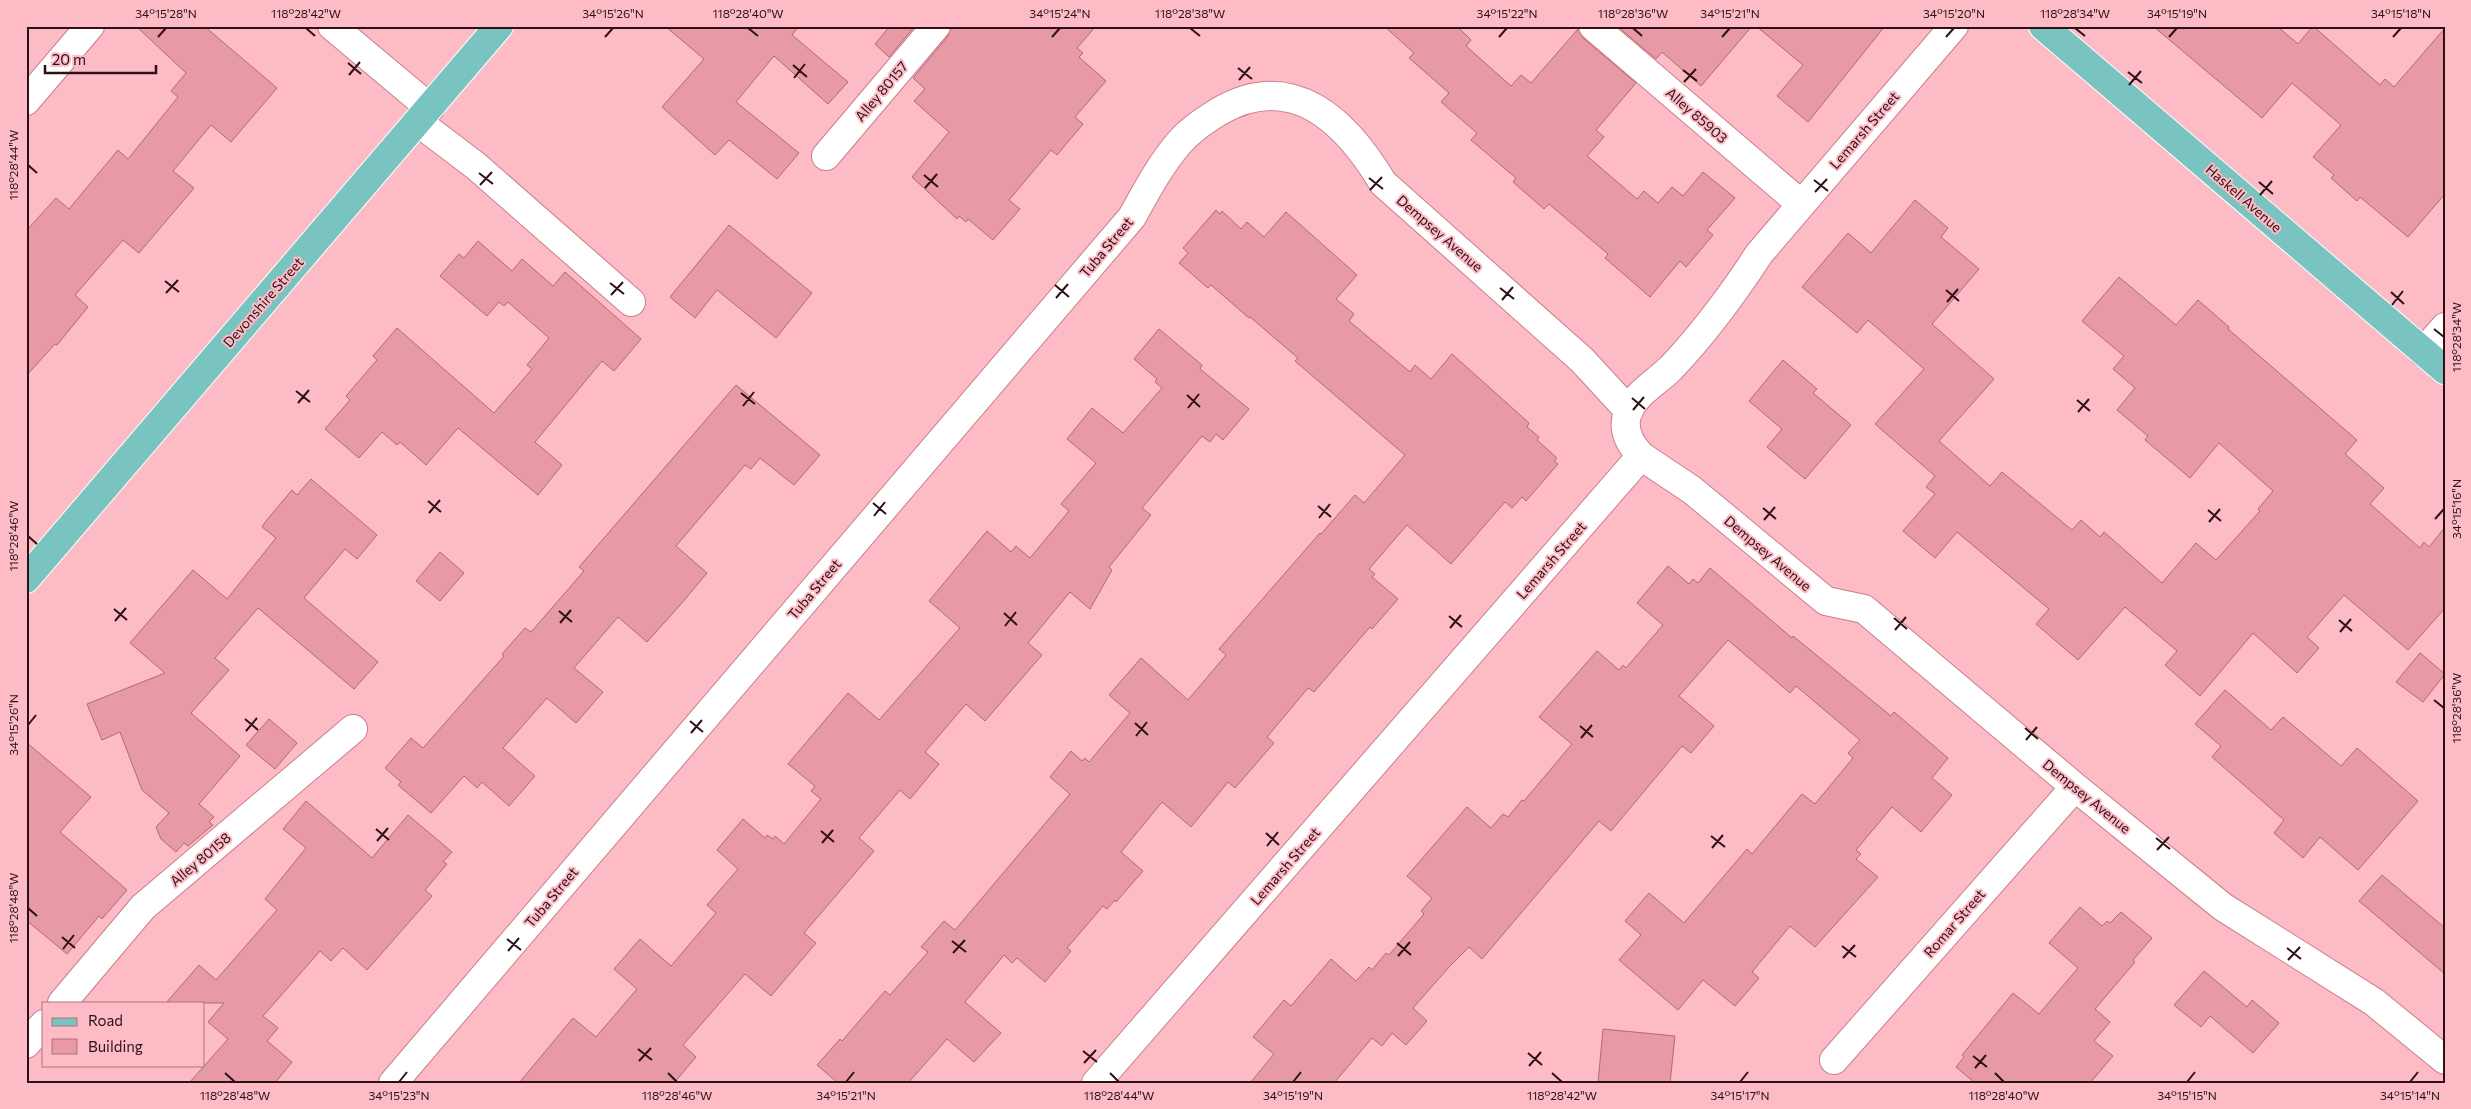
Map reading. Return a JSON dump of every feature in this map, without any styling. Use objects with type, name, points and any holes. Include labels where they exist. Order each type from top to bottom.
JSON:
[{"type":"main road","name":"Devonshire Street","points":[[26,578],[499,26]]},
{"type":"main road","name":"Haskell Avenue","points":[[2043,26],[2445,370]]},
{"type":"street","points":[[26,101],[90,26]]},
{"type":"street","points":[[332,26],[476,166],[631,302]]},
{"type":"street","name":"Alley 80157","points":[[826,156],[936,26]]},
{"type":"street","name":"Alley 85903","points":[[1593,26],[1801,204]]},
{"type":"street","name":"Lemarsh Street","points":[[1629,411],[1648,388],[1670,369],[1733,294],[1759,254],[1954,26]]},
{"type":"street","name":"Dempsey Avenue","points":[[1237,101],[1265,96],[1293,97],[1321,112],[1346,132],[1367,155],[1383,183],[1568,347],[1629,411]]},
{"type":"street","name":"Tuba Street","points":[[393,1083],[1125,224],[1180,142],[1203,121],[1237,101]]},
{"type":"street","points":[[2423,352],[2445,327]]},
{"type":"street","points":[[1629,411],[1626,420],[1627,433],[1630,444],[1641,456]]},
{"type":"street","name":"Lemarsh Street","points":[[1109,1078],[1641,456]]},
{"type":"street","name":"Dempsey Avenue","points":[[1641,456],[1692,490],[1826,601],[1864,610],[2075,787],[2223,907],[2374,1002],[2445,1060]]},
{"type":"street","name":"Alley 80158","points":[[63,1002],[143,907],[353,729]]},
{"type":"street","name":"Romar Street","points":[[1834,1060],[2075,787]]},
{"type":"street","points":[[26,1044],[42,1026]]},
{"type":"building","points":[[136,26],[204,26],[277,88],[231,142],[211,125],[173,171],[194,188],[139,253],[123,240],[75,295],[88,307],[57,345],[55,344],[26,376],[26,231],[56,198],[69,209],[118,150],[128,159],[178,97],[171,91],[186,73]]},
{"type":"building","points":[[665,26],[799,26],[792,35],[848,82],[828,104],[774,56],[736,102],[799,153],[777,179],[729,140],[715,155],[662,107],[704,59]]},
{"type":"building","points":[[890,26],[915,26],[889,57],[875,44]]},
{"type":"building","points":[[951,26],[1096,26],[1077,48],[1083,53],[1079,57],[1106,81],[1075,117],[1083,124],[1057,155],[1051,150],[1009,200],[1020,209],[993,240],[968,219],[966,222],[959,216],[957,219],[912,177],[949,132],[914,101],[925,89],[913,78],[948,36]]},
{"type":"building","points":[[1384,26],[1457,26],[1471,40],[1466,46],[1511,86],[1521,75],[1531,83],[1578,29],[1583,38],[1636,83],[1596,130],[1604,137],[1587,156],[1637,199],[1644,191],[1658,203],[1672,187],[1683,196],[1703,172],[1735,198],[1707,230],[1713,235],[1686,267],[1680,261],[1650,297],[1605,258],[1608,254],[1549,204],[1544,209],[1513,182],[1516,178],[1471,140],[1477,133],[1441,102],[1449,93],[1409,58],[1414,53]]},
{"type":"building","points":[[1617,26],[1752,26],[1701,86],[1662,52],[1656,59]]},
{"type":"building","points":[[1756,26],[1885,26],[1808,122],[1777,96],[1803,65]]},
{"type":"building","points":[[2153,26],[2277,26],[2298,44],[2313,26],[2380,85],[2385,79],[2394,87],[2445,28],[2445,194],[2408,237],[2360,197],[2357,201],[2331,178],[2334,175],[2313,157],[2341,125],[2292,83],[2262,118]]},
{"type":"building","points":[[1915,200],[1948,228],[1941,237],[1979,269],[1932,324],[1994,379],[1939,441],[1990,486],[2002,472],[2072,530],[2081,520],[2100,537],[2104,532],[2162,583],[2196,543],[2216,560],[2260,511],[2258,509],[2273,491],[2219,443],[2190,478],[2145,440],[2148,436],[2117,410],[2135,388],[2113,369],[2124,356],[2082,321],[2119,277],[2176,325],[2198,300],[2229,327],[2228,329],[2357,440],[2345,454],[2384,488],[2370,504],[2420,548],[2424,542],[2429,547],[2445,527],[2445,608],[2408,650],[2344,595],[2307,637],[2319,648],[2297,673],[2253,633],[2200,696],[2165,665],[2177,651],[2125,607],[2078,660],[2036,624],[2049,609],[1957,532],[1935,558],[1903,531],[1935,494],[1926,487],[1935,476],[1875,424],[1924,369],[1868,320],[1857,333],[1802,287],[1848,233],[1871,253]]},
{"type":"building","points":[[1216,210],[1220,214],[1222,211],[1241,229],[1247,222],[1264,237],[1286,212],[1357,275],[1336,299],[1354,314],[1349,321],[1410,372],[1415,365],[1431,379],[1452,354],[1529,423],[1527,427],[1539,437],[1537,440],[1557,458],[1554,461],[1558,464],[1526,501],[1522,497],[1512,508],[1505,502],[1451,564],[1407,525],[1369,569],[1375,574],[1372,577],[1398,599],[1372,629],[1370,627],[1314,692],[1308,688],[1267,737],[1274,743],[1235,788],[1228,782],[1191,827],[1162,802],[1121,852],[1143,871],[1116,902],[1115,900],[1107,909],[1103,906],[1067,948],[1071,951],[1045,982],[1017,958],[1012,963],[1004,955],[965,1002],[1001,1033],[974,1062],[947,1039],[908,1083],[838,1083],[817,1065],[840,1039],[842,1041],[885,991],[890,995],[928,952],[921,947],[944,921],[955,930],[1070,794],[1050,777],[1071,751],[1082,761],[1085,758],[1089,762],[1130,713],[1109,695],[1141,658],[1188,700],[1226,655],[1219,649],[1320,533],[1355,495],[1364,503],[1405,455],[1295,361],[1298,358],[1250,317],[1211,285],[1208,288],[1179,263],[1188,253],[1183,248]]},
{"type":"building","points":[[729,225],[812,293],[776,338],[717,290],[695,318],[670,297]]},
{"type":"building","points":[[478,241],[512,271],[522,259],[553,286],[565,272],[641,339],[614,371],[602,361],[535,442],[562,465],[538,495],[458,428],[426,465],[400,442],[397,445],[382,432],[359,458],[325,429],[350,400],[346,396],[377,360],[373,356],[397,328],[494,413],[532,369],[527,365],[549,338],[508,302],[504,306],[499,302],[487,316],[440,276],[459,254],[464,258]]},
{"type":"building","points":[[1159,329],[1202,365],[1200,369],[1249,409],[1223,440],[1216,434],[1210,442],[1202,436],[1142,508],[1151,515],[1109,567],[1112,570],[1090,609],[1070,592],[1028,643],[1042,655],[985,721],[966,704],[925,752],[939,764],[910,799],[900,790],[859,838],[874,851],[804,933],[816,943],[771,996],[745,974],[683,1045],[696,1057],[674,1083],[519,1083],[573,1018],[596,1037],[637,989],[614,969],[640,939],[671,966],[716,913],[707,905],[738,869],[717,850],[743,819],[765,838],[767,835],[773,839],[775,836],[784,844],[821,799],[811,791],[815,786],[788,764],[848,693],[879,720],[960,628],[929,601],[987,531],[1011,552],[1016,546],[1030,558],[1069,511],[1061,504],[1096,463],[1067,439],[1092,408],[1123,433],[1162,388],[1155,382],[1157,379],[1134,359]]},
{"type":"building","points":[[1783,360],[1817,389],[1813,393],[1851,425],[1805,479],[1767,447],[1782,429],[1749,401]]},
{"type":"building","points":[[736,385],[820,455],[794,485],[760,458],[751,469],[745,465],[676,546],[707,573],[681,604],[647,642],[618,617],[574,668],[603,692],[576,723],[547,698],[503,748],[535,776],[509,806],[482,782],[477,788],[464,776],[431,813],[398,785],[401,782],[385,768],[411,738],[423,748],[504,656],[502,654],[525,628],[531,632],[584,571],[579,567]]},
{"type":"building","points":[[311,479],[377,535],[357,559],[345,549],[304,598],[378,662],[354,689],[258,608],[215,658],[229,670],[191,713],[240,756],[199,804],[214,817],[209,822],[213,825],[188,846],[184,843],[176,852],[161,839],[156,827],[169,813],[142,790],[120,732],[102,740],[87,704],[165,673],[130,643],[193,570],[227,599],[276,538],[262,527],[266,521],[292,490],[297,495]]},
{"type":"building","points":[[440,552],[464,573],[440,601],[416,581]]},
{"type":"building","points":[[1668,566],[1689,584],[1693,579],[1698,583],[1710,568],[1792,638],[1793,636],[1891,716],[1894,712],[1948,758],[1932,778],[1952,795],[1921,832],[1892,807],[1856,850],[1861,854],[1856,859],[1878,877],[1815,947],[1790,926],[1752,972],[1759,978],[1735,1006],[1703,980],[1678,1010],[1619,960],[1641,935],[1625,921],[1649,893],[1684,923],[1747,849],[1752,854],[1802,794],[1815,804],[1853,758],[1848,753],[1860,740],[1796,686],[1790,693],[1728,640],[1679,696],[1714,726],[1691,753],[1682,746],[1611,831],[1599,821],[1482,959],[1469,947],[1450,966],[1413,1008],[1427,1021],[1406,1045],[1392,1033],[1382,1046],[1372,1038],[1334,1083],[1250,1083],[1274,1054],[1253,1037],[1284,1000],[1291,1006],[1331,959],[1356,981],[1369,967],[1372,970],[1386,953],[1389,955],[1424,914],[1421,911],[1432,898],[1407,876],[1467,807],[1491,828],[1503,814],[1508,817],[1522,800],[1524,801],[1572,744],[1539,717],[1597,651],[1619,670],[1623,665],[1626,668],[1663,625],[1637,603]]},
{"type":"building","points":[[2420,653],[2445,674],[2423,702],[2396,682]]},
{"type":"building","points":[[2225,690],[2271,730],[2283,717],[2341,766],[2357,748],[2418,801],[2358,870],[2320,837],[2303,858],[2274,833],[2284,820],[2212,757],[2221,746],[2195,724]]},
{"type":"building","points":[[269,719],[297,743],[275,769],[246,745]]},
{"type":"building","points":[[26,742],[91,797],[60,832],[127,890],[102,919],[99,916],[67,954],[26,920]]},
{"type":"building","points":[[306,801],[372,858],[408,815],[452,852],[443,862],[447,864],[425,890],[432,896],[367,970],[343,948],[331,961],[320,951],[263,1016],[278,1028],[267,1041],[292,1062],[275,1083],[189,1083],[228,1039],[208,1022],[224,1003],[167,1002],[199,965],[216,980],[277,910],[265,899],[306,848],[283,829]]},
{"type":"building","points":[[2382,875],[2445,928],[2445,974],[2359,901]]},
{"type":"building","points":[[2080,907],[2102,926],[2107,921],[2110,923],[2121,912],[2152,938],[2133,960],[2135,962],[2095,1009],[2110,1022],[2094,1041],[2113,1056],[2090,1083],[1975,1083],[1956,1067],[1964,1057],[1962,1055],[2013,993],[2039,1014],[2078,968],[2049,943]]},
{"type":"building","points":[[2204,971],[2247,1007],[2252,1000],[2279,1023],[2253,1053],[2210,1016],[2201,1027],[2174,1005]]},
{"type":"building","points":[[1603,1029],[1675,1036],[1670,1083],[1598,1083]]}]
